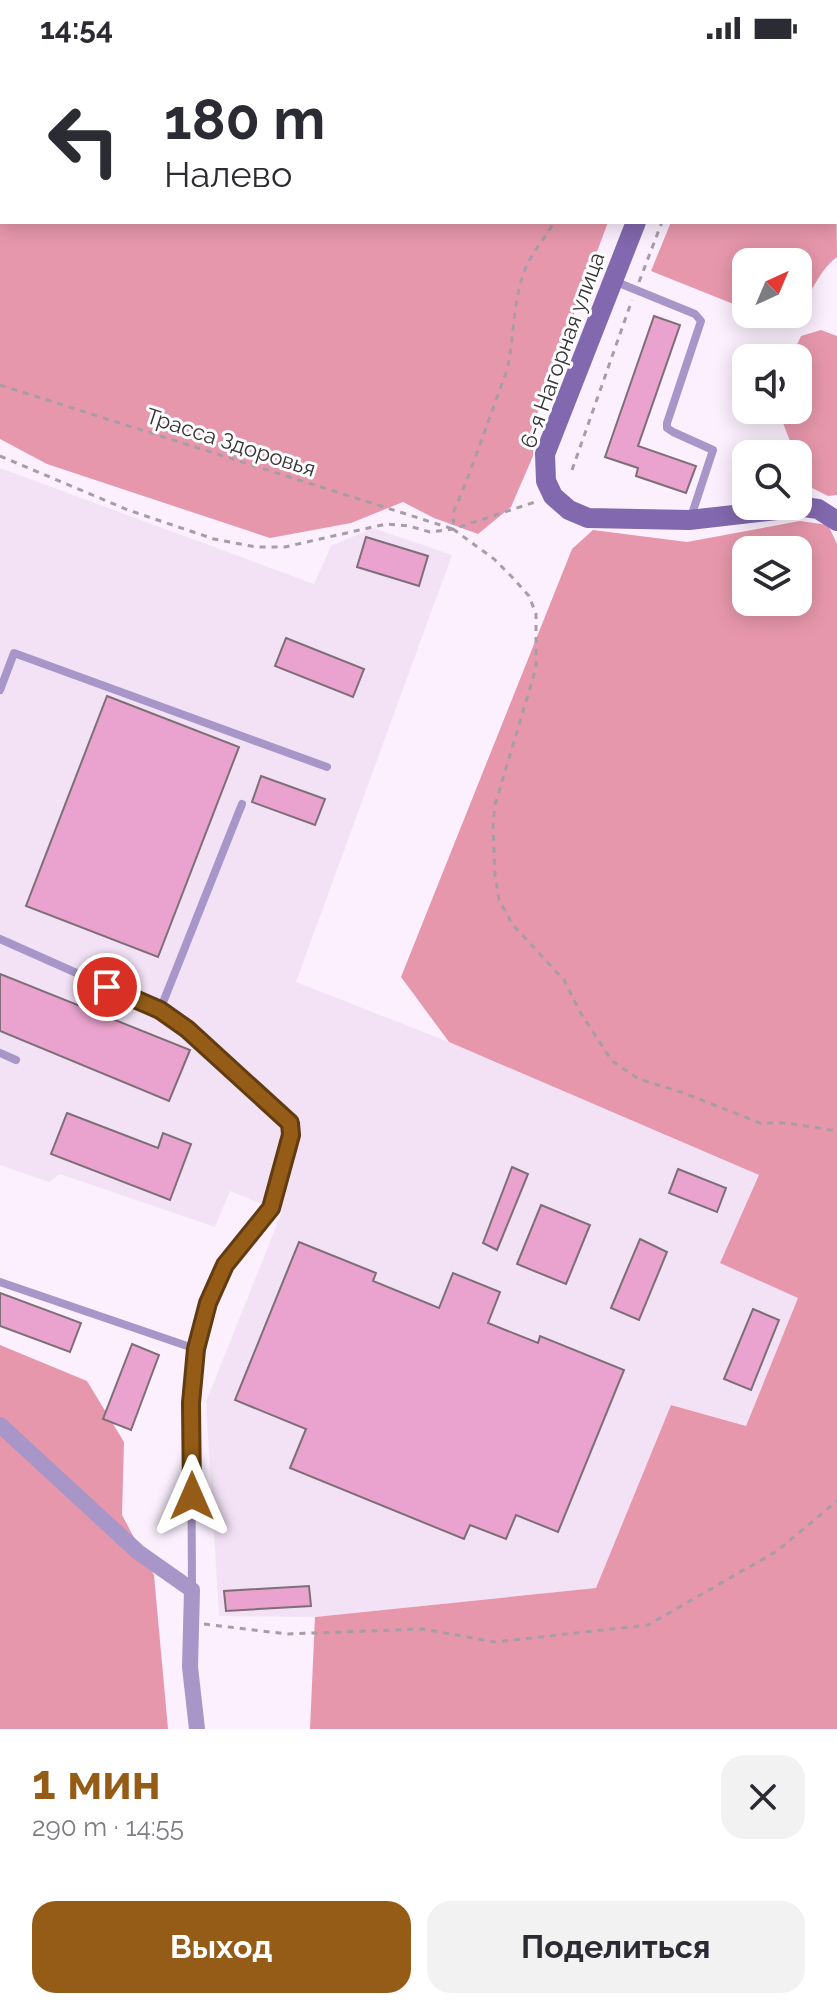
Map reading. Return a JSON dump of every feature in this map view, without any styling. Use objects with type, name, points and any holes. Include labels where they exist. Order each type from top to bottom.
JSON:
[{"type":"street","name":"6-я Нагорная улица","points":[[553,496],[546,481],[545,454],[635,224]]},
{"type":"street","points":[[553,496],[569,510],[588,518],[689,520],[804,507],[818,509],[837,521]]},
{"type":"street","points":[[0,1425],[138,1552],[192,1590],[190,1667],[197,1729]]},
{"type":"lane","points":[[613,281],[695,314],[701,321],[667,423],[667,428],[673,432],[713,450],[689,520]]},
{"type":"lane","points":[[0,690],[14,653],[327,767]]},
{"type":"lane","points":[[160,1010],[242,804]]},
{"type":"lane","points":[[0,939],[160,1010],[208,1046],[290,1123],[291,1135],[271,1208],[225,1265],[208,1303],[196,1349],[191,1403],[192,1590]]},
{"type":"lane","points":[[0,1053],[16,1060]]},
{"type":"lane","points":[[0,1282],[196,1349]]},
{"type":"path","points":[[453,529],[454,511],[507,370],[512,325],[528,265],[553,224]]},
{"type":"path","points":[[572,470],[661,224]]},
{"type":"path","name":"Трасса Здоровья","points":[[0,385],[453,529],[494,559],[529,596],[536,614],[536,668],[495,805],[493,827],[499,900],[513,925],[564,980],[580,1012],[612,1061],[639,1079],[760,1123],[786,1123],[837,1131]]},
{"type":"path","points":[[0,456],[128,510],[214,539],[256,547],[285,547],[386,524],[430,532],[453,529],[553,496]]},
{"type":"path","points":[[192,1623],[287,1634],[423,1629],[495,1642],[648,1625],[777,1551],[837,1501]]},
{"type":"shaded area","points":[[0,224],[607,224],[533,425],[533,456],[511,507],[478,534],[434,518],[403,502],[351,523],[270,538],[47,464],[0,439]]},
{"type":"shaded area","points":[[670,224],[837,224],[837,257],[812,289],[812,248],[732,248],[732,303],[651,271]]},
{"type":"shaded area","points":[[821,330],[837,336],[837,495],[828,496],[812,488],[812,440],[790,440],[783,424],[812,424],[812,344],[797,344],[801,336]]},
{"type":"shaded area","points":[[0,468],[314,584],[331,546],[373,528],[452,555],[296,982],[449,1042],[759,1175],[798,1298],[746,1426],[671,1405],[596,1588],[315,1617],[219,1616],[206,1402],[282,1212],[230,1191],[215,1227],[60,1174],[49,1182],[0,1165]]},
{"type":"shaded area","points":[[800,521],[828,525],[837,544],[837,1729],[310,1729],[315,1617],[596,1588],[671,1405],[746,1426],[798,1298],[720,1263],[759,1175],[449,1042],[401,977],[572,549],[593,530],[687,542]]},
{"type":"shaded area","points":[[0,1345],[87,1381],[124,1442],[122,1515],[154,1575],[168,1729],[0,1729]]},
{"type":"building","points":[[654,316],[680,325],[638,446],[696,466],[686,493],[636,476],[638,468],[605,457]]},
{"type":"building","points":[[366,537],[428,556],[419,586],[357,567]]},
{"type":"building","points":[[286,638],[364,669],[353,697],[275,666]]},
{"type":"building","points":[[107,696],[239,747],[158,957],[26,906]]},
{"type":"building","points":[[261,776],[325,799],[315,825],[252,802]]},
{"type":"building","points":[[0,974],[190,1050],[169,1101],[0,1031]]},
{"type":"building","points":[[67,1113],[158,1148],[163,1133],[191,1144],[170,1200],[51,1154]]},
{"type":"building","points":[[512,1167],[528,1174],[497,1250],[483,1243]]},
{"type":"building","points":[[678,1169],[726,1188],[717,1212],[669,1193]]},
{"type":"building","points":[[541,1205],[590,1225],[566,1284],[517,1264]]},
{"type":"building","points":[[640,1239],[667,1252],[639,1320],[611,1308]]},
{"type":"building","points":[[299,1242],[376,1273],[373,1281],[439,1308],[453,1273],[500,1292],[488,1323],[538,1343],[540,1336],[624,1370],[558,1532],[516,1515],[506,1539],[470,1525],[464,1539],[290,1468],[306,1429],[235,1400]]},
{"type":"building","points":[[0,1293],[81,1323],[70,1352],[0,1326]]},
{"type":"building","points":[[753,1309],[779,1320],[751,1390],[724,1379]]},
{"type":"building","points":[[132,1344],[159,1355],[131,1430],[103,1419]]},
{"type":"building","points":[[309,1586],[311,1606],[226,1611],[224,1591]]},
{"type":"route","points":[[107,987],[160,1010],[187,1029],[290,1123],[291,1135],[271,1208],[225,1265],[208,1303],[196,1349],[191,1403],[192,1496]]}]
